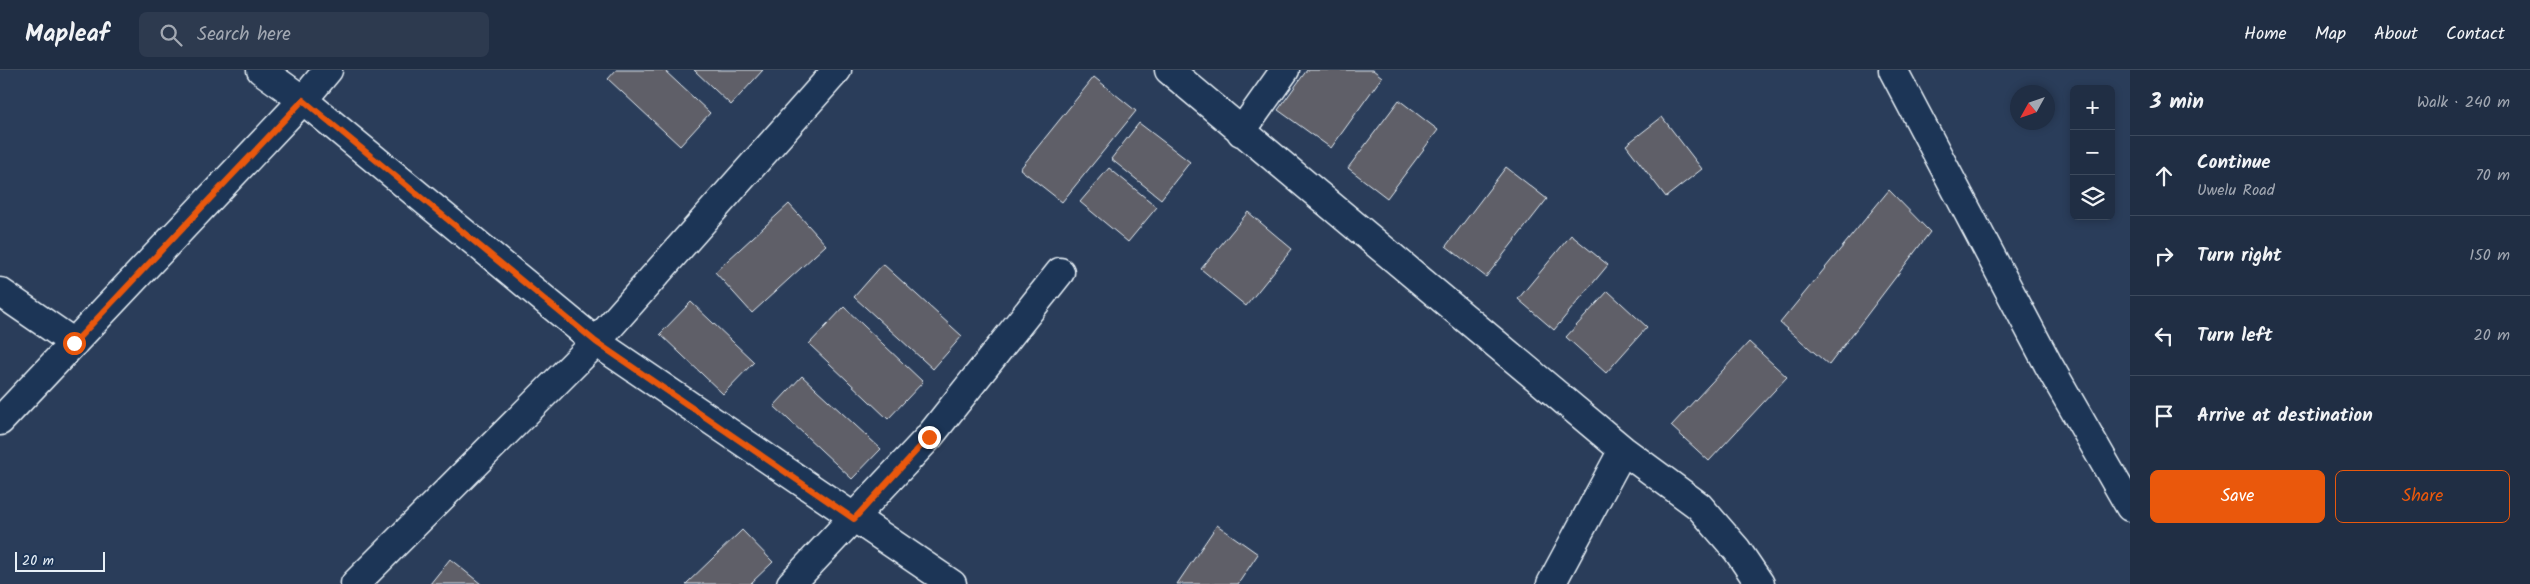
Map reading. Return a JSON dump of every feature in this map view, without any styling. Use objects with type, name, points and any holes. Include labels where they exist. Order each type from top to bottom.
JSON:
[{"type":"street","points":[[261,70],[303,100],[596,342],[952,584]]},
{"type":"street","points":[[0,421],[303,100],[328,70]]},
{"type":"street","points":[[355,584],[596,342],[837,70]]},
{"type":"street","points":[[1169,70],[1623,450],[1699,506],[1737,550],[1760,584]]},
{"type":"street","points":[[1242,132],[1285,70]]},
{"type":"street","points":[[1893,70],[2048,364],[2130,507]]},
{"type":"street","points":[[792,584],[929,437],[1060,272]]},
{"type":"street","points":[[0,292],[74,343]]},
{"type":"street","points":[[1552,584],[1623,450]]},
{"type":"building","points":[[616,70],[664,70],[710,113],[680,146],[608,79]]},
{"type":"building","points":[[694,70],[763,70],[731,105]]},
{"type":"building","points":[[1307,70],[1373,70],[1382,77],[1331,148],[1278,110]]},
{"type":"building","points":[[1094,77],[1136,111],[1062,202],[1020,169]]},
{"type":"building","points":[[1399,100],[1438,130],[1387,198],[1348,168]]},
{"type":"building","points":[[1662,117],[1702,169],[1666,197],[1626,145]]},
{"type":"building","points":[[1139,123],[1190,162],[1161,199],[1111,159]]},
{"type":"building","points":[[1506,167],[1547,199],[1486,277],[1446,246]]},
{"type":"building","points":[[1109,168],[1157,207],[1128,242],[1080,202]]},
{"type":"building","points":[[1889,190],[1930,232],[1829,365],[1780,323]]},
{"type":"building","points":[[789,204],[826,245],[752,313],[715,272]]},
{"type":"building","points":[[1248,212],[1292,249],[1246,306],[1201,269]]},
{"type":"building","points":[[1571,235],[1608,265],[1554,330],[1518,299]]},
{"type":"building","points":[[883,264],[962,336],[933,369],[854,297]]},
{"type":"building","points":[[1608,291],[1647,327],[1606,373],[1566,337]]},
{"type":"building","points":[[691,302],[754,362],[723,394],[660,334]]},
{"type":"building","points":[[844,307],[923,382],[888,419],[809,344]]},
{"type":"building","points":[[1749,342],[1787,377],[1709,461],[1671,426]]},
{"type":"building","points":[[802,376],[881,449],[852,479],[774,406]]},
{"type":"building","points":[[1217,525],[1258,554],[1238,584],[1177,584]]},
{"type":"building","points":[[742,530],[773,562],[750,584],[686,584]]},
{"type":"building","points":[[450,559],[481,584],[430,584]]},
{"type":"route","points":[[74,343],[303,100],[596,342],[854,519],[929,437]]}]
